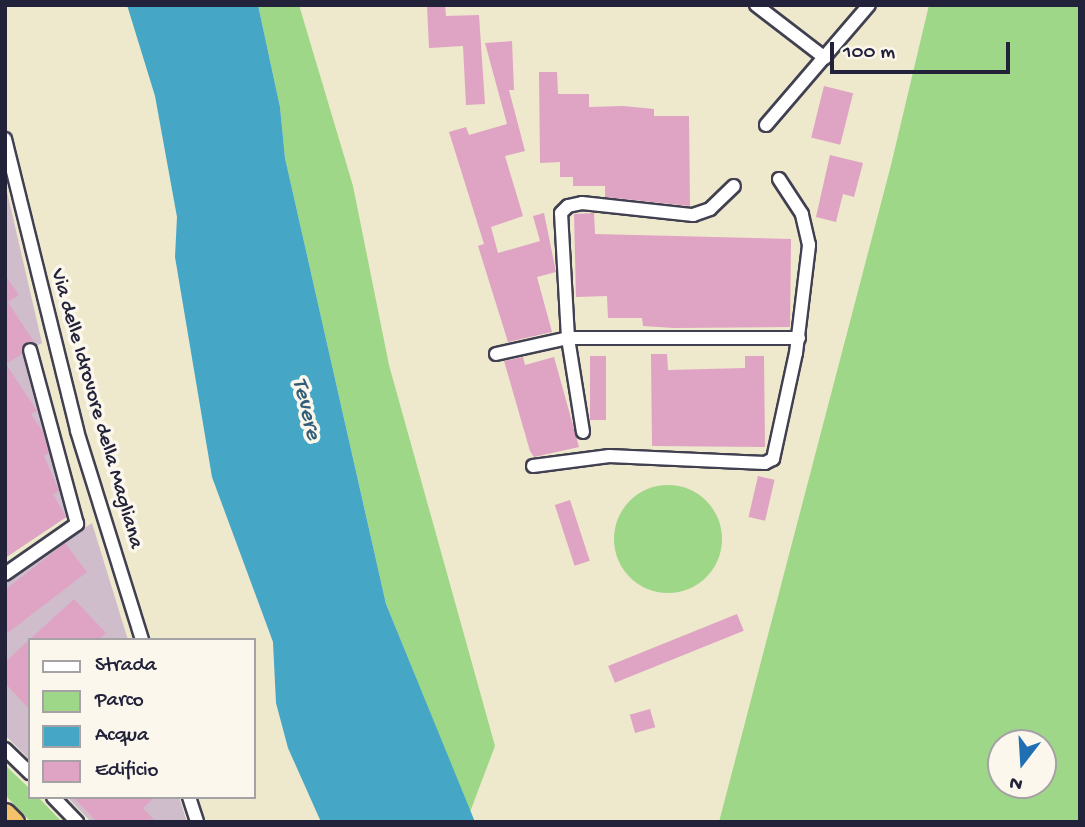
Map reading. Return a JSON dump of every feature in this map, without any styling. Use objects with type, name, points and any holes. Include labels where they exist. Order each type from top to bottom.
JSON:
[{"type":"highway","points":[[5,813],[14,822]]},
{"type":"street","points":[[756,5],[825,58]]},
{"type":"street","points":[[766,125],[869,5]]},
{"type":"street","name":"Via delle Idrovore della Magliana","points":[[5,139],[77,431],[141,638]]},
{"type":"street","points":[[533,466],[609,456],[769,461],[778,449],[799,338],[809,237],[802,214],[779,179]]},
{"type":"street","points":[[583,432],[568,338],[567,269],[560,222],[566,207],[588,203],[693,215],[710,209],[734,186]]},
{"type":"street","points":[[496,354],[568,338],[799,338]]},
{"type":"street","points":[[5,574],[77,524],[30,350]]},
{"type":"street","points":[[5,748],[28,772]]},
{"type":"street","points":[[55,799],[77,822]]},
{"type":"street","points":[[190,799],[197,822]]},
{"type":"shaded area","points":[[5,183],[42,343],[24,353],[55,449],[51,452],[64,487],[68,516],[5,558]]},
{"type":"shaded area","points":[[92,523],[127,638],[28,638],[28,758],[5,735],[5,582]]},
{"type":"shaded area","points":[[69,799],[180,799],[187,822],[91,822]]},
{"type":"green space","points":[[258,5],[299,5],[353,186],[389,365],[495,746],[470,812],[386,604],[285,158],[280,107]]},
{"type":"green space","points":[[929,5],[1080,5],[1080,822],[719,822],[891,165]]},
{"type":"green space","points":[[668,485],[689,489],[706,501],[718,518],[722,539],[718,560],[706,577],[689,589],[668,593],[647,589],[630,577],[618,560],[614,539],[618,518],[630,501],[647,489]]},
{"type":"green space","points":[[5,765],[28,787],[28,799],[40,799],[62,822],[31,822],[5,795]]},
{"type":"water","name":"Tevere","points":[[127,5],[258,5],[280,107],[285,158],[386,604],[475,822],[321,822],[288,748],[276,703],[273,642],[212,477],[175,257],[177,217],[155,96]]},
{"type":"building","points":[[427,5],[445,5],[446,16],[479,15],[485,104],[466,105],[463,46],[429,48]]},
{"type":"building","points":[[512,41],[514,90],[509,90],[525,151],[505,156],[523,216],[491,227],[498,253],[540,241],[533,216],[544,213],[556,272],[537,277],[552,332],[508,342],[478,246],[484,244],[449,132],[466,127],[469,135],[507,124],[485,43]]},
{"type":"building","points":[[539,72],[557,72],[558,94],[589,94],[589,107],[623,106],[654,109],[654,116],[689,116],[690,206],[605,197],[605,186],[573,186],[573,177],[560,177],[560,162],[540,163]]},
{"type":"building","points":[[824,86],[853,93],[840,145],[811,137]]},
{"type":"building","points":[[830,155],[863,163],[854,197],[843,194],[836,222],[816,217]]},
{"type":"building","points":[[594,213],[595,234],[791,239],[790,327],[674,328],[643,326],[642,318],[608,318],[607,296],[576,297],[574,214]]},
{"type":"building","points":[[5,275],[19,295],[8,302],[34,342],[24,343],[22,354],[6,364],[37,411],[31,414],[43,432],[49,453],[44,456],[59,491],[53,494],[66,517],[5,558]]},
{"type":"building","points":[[651,354],[667,354],[668,370],[745,368],[745,356],[764,356],[765,447],[652,446]]},
{"type":"building","points":[[590,356],[606,356],[606,420],[590,420]]},
{"type":"building","points":[[523,357],[525,365],[554,357],[579,447],[534,457],[530,451],[504,361]]},
{"type":"building","points":[[758,476],[775,480],[765,521],[749,517]]},
{"type":"building","points":[[570,500],[590,561],[575,566],[555,505]]},
{"type":"building","points":[[65,543],[87,572],[5,635],[5,590]]},
{"type":"building","points":[[74,599],[106,633],[101,638],[31,638]]},
{"type":"building","points":[[737,614],[744,631],[615,683],[608,666]]},
{"type":"building","points":[[28,641],[28,708],[5,683],[5,662]]},
{"type":"building","points":[[650,709],[655,727],[635,733],[630,715]]},
{"type":"building","points":[[75,799],[153,799],[143,808],[156,822],[97,822]]}]
